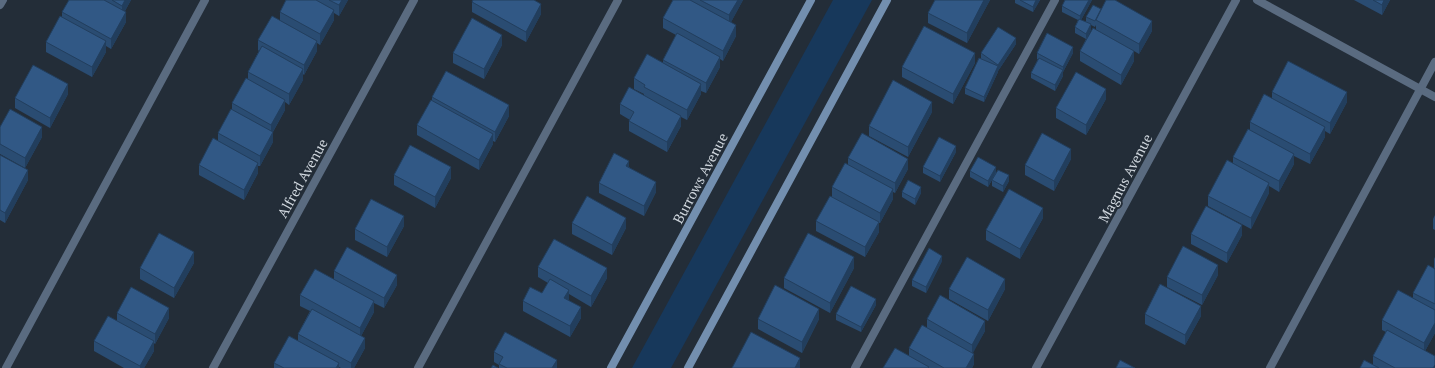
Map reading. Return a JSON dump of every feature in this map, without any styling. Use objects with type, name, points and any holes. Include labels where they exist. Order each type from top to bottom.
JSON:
[{"type":"street","points":[[0,5],[3,0]]},
{"type":"street","points":[[6,368],[205,0]]},
{"type":"street","name":"Alfred Avenue","points":[[213,368],[414,0]]},
{"type":"street","points":[[418,368],[618,0]]},
{"type":"street","name":"Burrows Avenue","points":[[611,368],[811,0]]},
{"type":"street","points":[[688,368],[887,0]]},
{"type":"street","points":[[855,368],[1055,0]]},
{"type":"street","name":"Magnus Avenue","points":[[1036,368],[1236,0]]},
{"type":"street","points":[[1257,0],[1435,97]]},
{"type":"street","points":[[1270,368],[1435,62]]},
{"type":"shaded area","points":[[833,0],[872,0],[671,368],[632,368]]},
{"type":"building","points":[[69,0],[104,0],[126,12],[111,39],[62,12]]},
{"type":"building","points":[[112,0],[125,0],[122,6]]},
{"type":"building","points":[[286,0],[316,0],[334,10],[320,34],[280,12]]},
{"type":"building","points":[[329,0],[342,0],[339,5]]},
{"type":"building","points":[[473,0],[534,0],[541,4],[526,32],[472,2]]},
{"type":"building","points":[[673,0],[690,0],[736,25],[723,51],[663,18]]},
{"type":"building","points":[[700,0],[738,0],[729,15]]},
{"type":"building","points":[[935,0],[984,0],[967,33],[928,13]]},
{"type":"building","points":[[1020,0],[1036,0],[1033,7]]},
{"type":"building","points":[[1065,0],[1089,0],[1080,16],[1062,6]]},
{"type":"building","points":[[1106,0],[1115,0],[1152,21],[1139,44],[1096,20]]},
{"type":"building","points":[[1373,0],[1384,0],[1382,5]]},
{"type":"building","points":[[1093,5],[1101,9],[1095,21],[1086,17]]},
{"type":"building","points":[[60,16],[106,41],[92,67],[46,42]]},
{"type":"building","points":[[272,16],[317,41],[304,65],[258,40]]},
{"type":"building","points":[[472,18],[502,35],[484,69],[453,53]]},
{"type":"building","points":[[1079,19],[1091,24],[1086,34],[1075,27]]},
{"type":"building","points":[[924,26],[975,53],[953,94],[902,67]]},
{"type":"building","points":[[998,27],[1016,38],[998,65],[981,53]]},
{"type":"building","points":[[1093,28],[1134,51],[1121,75],[1080,51]]},
{"type":"building","points":[[677,33],[720,57],[706,83],[663,60]]},
{"type":"building","points":[[1047,33],[1073,47],[1063,67],[1037,53]]},
{"type":"building","points":[[262,46],[303,69],[289,94],[248,72]]},
{"type":"building","points":[[647,54],[701,84],[687,110],[644,87],[645,85],[634,78]]},
{"type":"building","points":[[979,58],[998,66],[984,97],[965,88]]},
{"type":"building","points":[[1039,58],[1063,70],[1055,85],[1031,73]]},
{"type":"building","points":[[1288,61],[1347,92],[1330,123],[1272,92]]},
{"type":"building","points":[[33,65],[68,84],[50,118],[15,98]]},
{"type":"building","points":[[446,71],[509,105],[495,132],[432,97]]},
{"type":"building","points":[[1076,72],[1106,89],[1086,125],[1056,108]]},
{"type":"building","points":[[246,78],[285,100],[271,125],[232,103]]},
{"type":"building","points":[[893,80],[932,102],[908,147],[869,126]]},
{"type":"building","points":[[629,87],[681,116],[667,142],[629,121],[634,112],[620,104]]},
{"type":"building","points":[[1264,94],[1325,127],[1310,154],[1250,122]]},
{"type":"building","points":[[431,100],[493,134],[479,160],[417,125]]},
{"type":"building","points":[[10,109],[42,127],[25,158],[0,144],[0,127]]},
{"type":"building","points":[[231,109],[273,132],[260,156],[218,133]]},
{"type":"building","points":[[1248,129],[1294,154],[1279,181],[1233,157]]},
{"type":"building","points":[[862,133],[908,159],[895,183],[848,158]]},
{"type":"building","points":[[1042,133],[1071,149],[1054,181],[1025,165]]},
{"type":"building","points":[[939,137],[956,146],[940,176],[923,167]]},
{"type":"building","points":[[213,138],[258,163],[244,190],[199,165]]},
{"type":"building","points":[[410,145],[451,167],[435,197],[394,175]]},
{"type":"building","points":[[614,153],[629,161],[626,166],[656,182],[644,206],[599,183]]},
{"type":"building","points":[[0,155],[28,170],[5,213],[0,210]]},
{"type":"building","points":[[978,157],[996,167],[988,181],[970,171]]},
{"type":"building","points":[[1227,160],[1269,183],[1251,218],[1208,196]]},
{"type":"building","points":[[845,163],[893,189],[880,213],[832,187]]},
{"type":"building","points":[[998,170],[1009,175],[1003,186],[992,180]]},
{"type":"building","points":[[908,180],[921,187],[915,199],[902,192]]},
{"type":"building","points":[[1009,189],[1043,208],[1020,249],[986,230]]},
{"type":"building","points":[[587,196],[626,218],[612,245],[572,223]]},
{"type":"building","points":[[830,196],[879,222],[865,247],[816,221]]},
{"type":"building","points":[[371,199],[404,216],[387,247],[355,229]]},
{"type":"building","points":[[1206,206],[1242,225],[1227,253],[1191,234]]},
{"type":"building","points":[[159,233],[194,252],[174,288],[140,268]]},
{"type":"building","points":[[808,233],[854,257],[830,303],[784,278]]},
{"type":"building","points":[[554,239],[607,268],[591,296],[538,267]]},
{"type":"building","points":[[1183,246],[1218,265],[1202,295],[1167,277]]},
{"type":"building","points":[[347,247],[397,275],[384,298],[334,271]]},
{"type":"building","points":[[929,248],[942,256],[926,287],[912,280]]},
{"type":"building","points":[[967,257],[1005,279],[988,310],[949,289]]},
{"type":"building","points":[[1428,265],[1435,269],[1435,304],[1413,293]]},
{"type":"building","points":[[315,269],[374,301],[360,328],[300,295]]},
{"type":"building","points":[[550,279],[569,290],[564,298],[581,307],[570,326],[523,301],[530,287],[542,293]]},
{"type":"building","points":[[1160,284],[1201,306],[1185,335],[1145,314]]},
{"type":"building","points":[[775,285],[819,309],[802,342],[758,319]]},
{"type":"building","points":[[851,286],[876,299],[861,327],[836,314]]},
{"type":"building","points":[[131,287],[169,308],[155,334],[117,313]]},
{"type":"building","points":[[1398,290],[1435,310],[1435,323],[1424,343],[1382,320]]},
{"type":"building","points":[[940,295],[985,321],[972,345],[927,319]]},
{"type":"building","points":[[312,309],[365,338],[351,363],[298,334]]},
{"type":"building","points":[[108,316],[154,341],[140,366],[94,341]]},
{"type":"building","points":[[922,325],[974,354],[966,368],[944,368],[909,348]]},
{"type":"building","points":[[1387,330],[1435,356],[1435,365],[1433,368],[1395,368],[1373,356]]},
{"type":"building","points":[[505,332],[557,360],[552,368],[507,368],[499,364],[503,357],[494,352]]},
{"type":"building","points":[[751,332],[800,358],[795,368],[732,368]]},
{"type":"building","points":[[289,336],[339,363],[336,368],[284,368],[274,363]]},
{"type":"building","points":[[895,348],[929,367],[883,368]]},
{"type":"building","points":[[1120,360],[1135,368],[1116,368]]},
{"type":"building","points":[[1364,360],[1379,368],[1360,368]]},
{"type":"building","points":[[493,365],[498,368],[491,368]]}]
